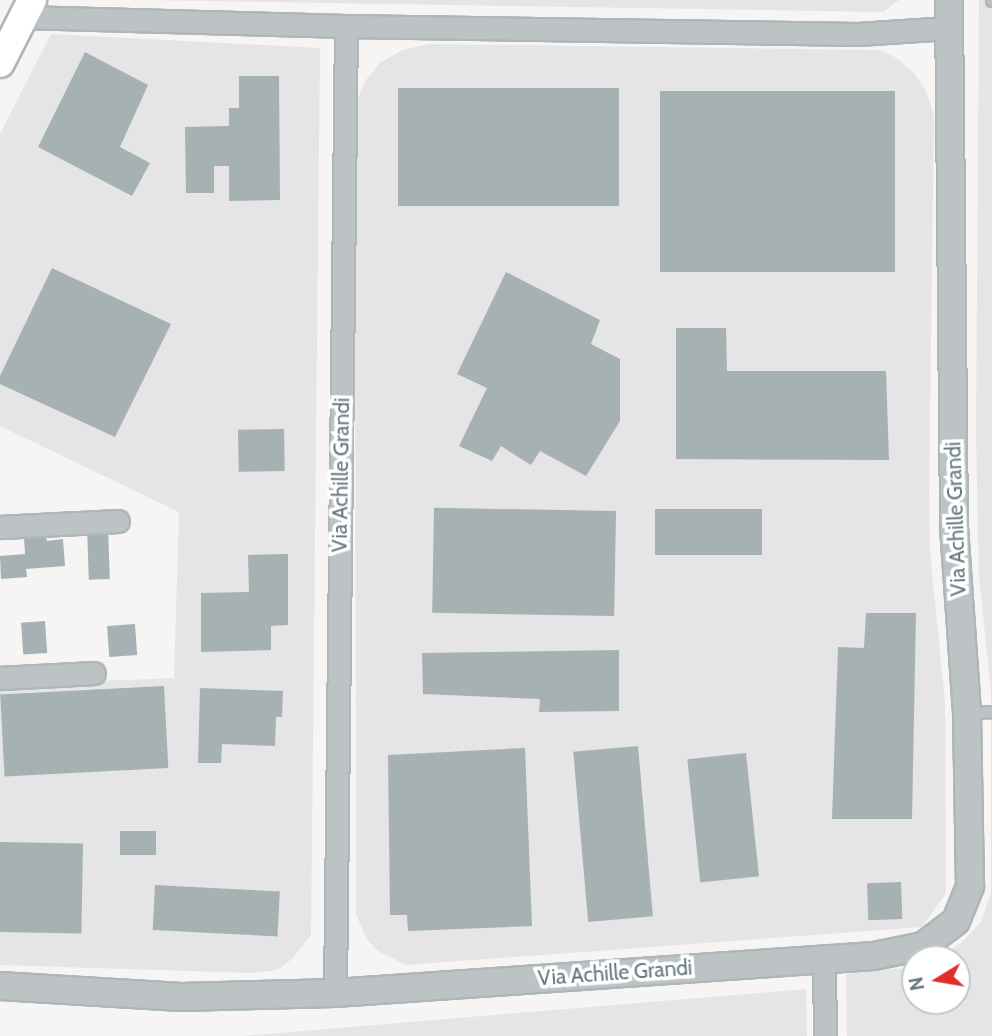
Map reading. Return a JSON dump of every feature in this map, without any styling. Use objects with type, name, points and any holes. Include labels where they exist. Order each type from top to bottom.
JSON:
[{"type":"main road","points":[[0,63],[27,9]]},
{"type":"street","name":"Via Achille Grandi","points":[[346,26],[335,993],[874,956],[923,946],[956,921],[970,886],[979,713],[954,525],[949,0]]},
{"type":"street","points":[[27,9],[346,26],[858,34],[949,28]]},
{"type":"street","points":[[0,527],[118,521]]},
{"type":"street","points":[[0,678],[94,673]]},
{"type":"street","points":[[824,959],[825,1036]]},
{"type":"street","points":[[0,986],[181,997],[335,993]]},
{"type":"shaded area","points":[[142,0],[899,0],[883,12]]},
{"type":"shaded area","points":[[979,0],[992,0],[992,1036],[847,1036],[846,974],[901,968],[901,1015],[971,1015],[971,945],[958,945],[981,922],[991,893],[991,691],[979,576],[976,435]]},
{"type":"shaded area","points":[[51,34],[320,48],[311,935],[292,959],[277,970],[253,973],[0,965],[0,685],[174,678],[179,512],[0,426],[0,134]]},
{"type":"shaded area","points":[[430,44],[878,50],[897,58],[914,73],[926,91],[934,116],[930,552],[945,702],[946,893],[922,927],[406,965],[378,951],[366,938],[356,914],[355,105],[365,81],[381,62],[403,50]]},
{"type":"shaded area","points":[[806,989],[807,1036],[241,1036]]},
{"type":"building","points":[[85,52],[148,85],[120,147],[150,163],[132,196],[38,147]]},
{"type":"building","points":[[239,76],[279,76],[280,200],[229,201],[229,166],[214,166],[214,193],[186,193],[185,127],[229,126],[229,108],[239,108]]},
{"type":"building","points":[[398,88],[619,88],[619,206],[398,206]]},
{"type":"building","points":[[660,91],[895,91],[895,272],[660,272]]},
{"type":"building","points":[[52,268],[171,324],[115,437],[0,384],[0,376]]},
{"type":"building","points":[[506,272],[600,320],[591,344],[620,359],[620,421],[586,476],[540,451],[531,465],[501,446],[492,461],[459,446],[487,388],[457,374]]},
{"type":"building","points":[[676,328],[726,328],[727,371],[886,371],[889,460],[676,459]]},
{"type":"building","points":[[284,429],[285,471],[239,472],[238,430]]},
{"type":"building","points":[[434,508],[616,511],[614,616],[432,613]]},
{"type":"building","points":[[655,509],[762,509],[762,555],[655,555]]},
{"type":"building","points":[[108,527],[110,579],[89,580],[87,528]]},
{"type":"building","points":[[46,536],[47,541],[63,539],[65,566],[26,569],[27,577],[1,579],[0,556],[25,554],[24,538]]},
{"type":"building","points":[[288,554],[288,625],[271,626],[271,650],[201,652],[201,593],[249,592],[248,555]]},
{"type":"building","points":[[866,613],[916,613],[912,819],[832,819],[838,647],[864,648]]},
{"type":"building","points":[[45,621],[47,653],[23,655],[21,623]]},
{"type":"building","points":[[135,624],[137,655],[109,657],[107,626]]},
{"type":"building","points":[[619,650],[619,711],[539,712],[540,699],[423,694],[422,653]]},
{"type":"building","points":[[164,686],[168,768],[5,776],[0,695]]},
{"type":"building","points":[[200,688],[283,691],[282,717],[276,717],[275,746],[222,744],[221,763],[198,763]]},
{"type":"building","points":[[638,746],[653,916],[588,922],[573,752]]},
{"type":"building","points":[[525,748],[532,926],[408,931],[407,915],[390,915],[388,755]]},
{"type":"building","points":[[746,753],[759,876],[700,882],[687,759]]},
{"type":"building","points":[[120,831],[156,831],[156,855],[120,855]]},
{"type":"building","points":[[0,842],[83,843],[81,933],[0,932]]},
{"type":"building","points":[[901,882],[902,919],[868,920],[867,883]]},
{"type":"building","points":[[155,885],[280,892],[277,936],[153,930]]}]
